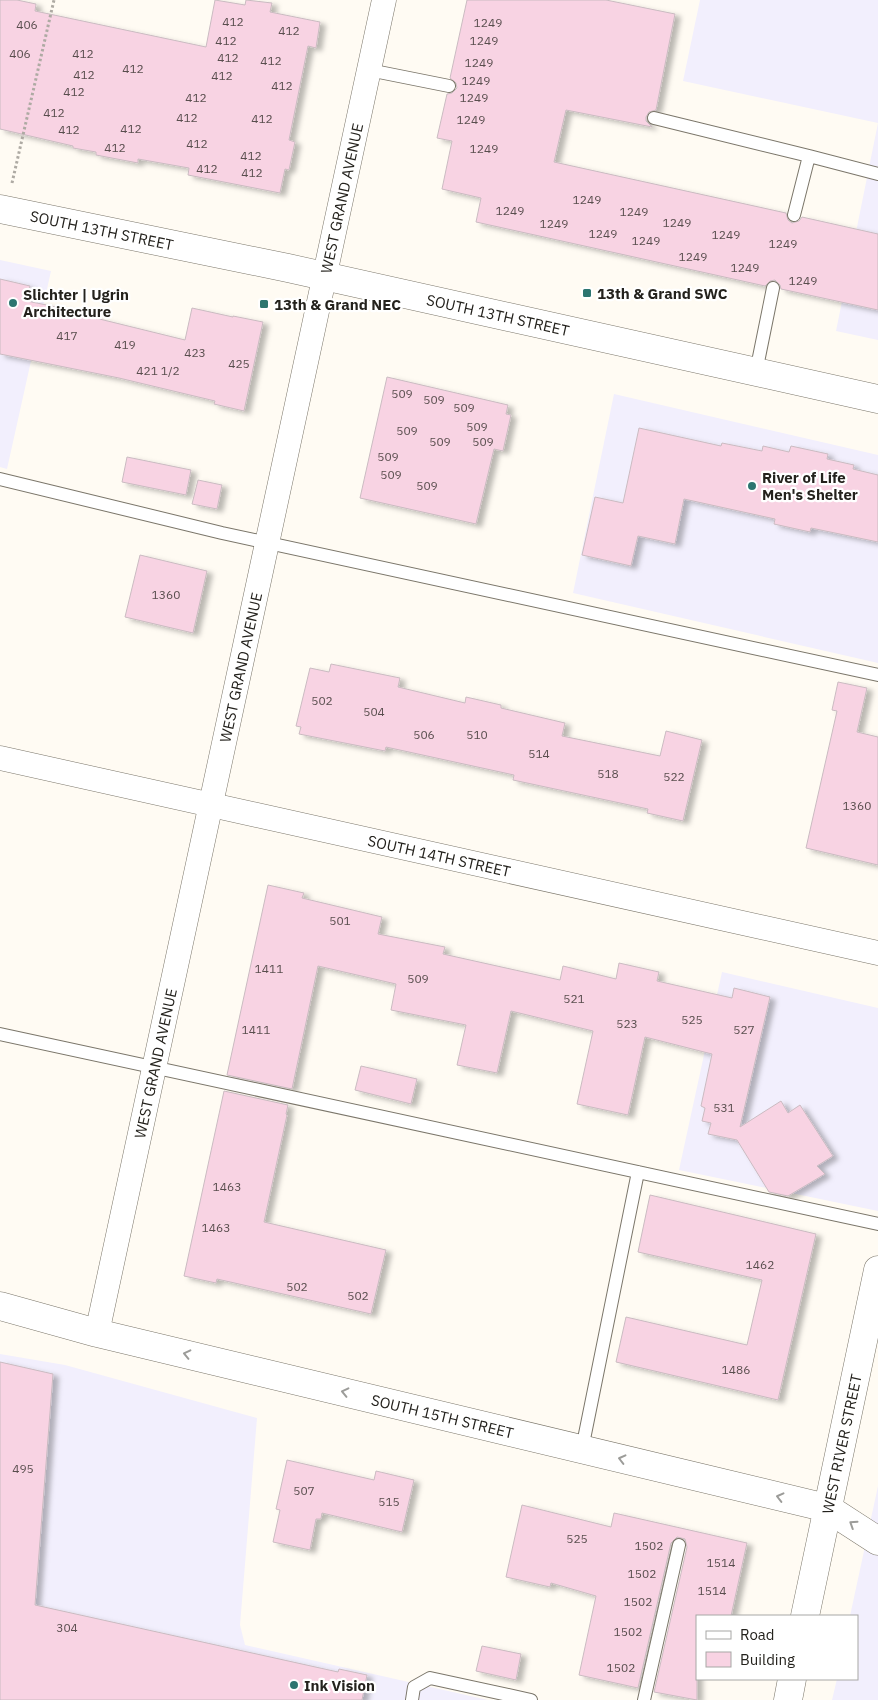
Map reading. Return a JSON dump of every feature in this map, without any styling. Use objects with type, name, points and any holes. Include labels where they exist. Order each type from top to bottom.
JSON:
[{"type":"main road","name":"SOUTH 13TH STREET","points":[[3,209],[325,276],[878,398]]},
{"type":"main road","name":"WEST RIVER STREET","points":[[805,1615],[878,1270]]},
{"type":"main road","name":"SOUTH 15TH STREET","points":[[0,1306],[97,1333],[827,1508],[878,1541]]},
{"type":"main road","points":[[788,1700],[792,1680]]},
{"type":"street","name":"WEST GRAND AVENUE","points":[[97,1333],[384,0]]},
{"type":"street","name":"SOUTH 14TH STREET","points":[[0,758],[878,953]]},
{"type":"lane","points":[[369,70],[448,86]]},
{"type":"lane","points":[[654,118],[878,174]]},
{"type":"lane","points":[[794,215],[809,156]]},
{"type":"lane","points":[[756,372],[773,288]]},
{"type":"lane","points":[[0,478],[267,543],[878,674]]},
{"type":"lane","points":[[0,1034],[878,1224]]},
{"type":"lane","points":[[582,1449],[638,1172]]},
{"type":"lane","points":[[644,1700],[679,1545]]},
{"type":"lane","points":[[412,1700],[414,1687],[430,1678],[531,1700]]},
{"type":"path","points":[[3,209],[54,0]]},
{"type":"shaded area","points":[[700,0],[878,0],[878,123],[683,81]]},
{"type":"shaded area","points":[[878,123],[878,340],[836,331]]},
{"type":"shaded area","points":[[0,260],[51,271],[7,469],[0,467]]},
{"type":"shaded area","points":[[614,394],[878,455],[878,663],[573,593]]},
{"type":"shaded area","points":[[722,972],[878,1008],[878,1211],[679,1170]]},
{"type":"shaded area","points":[[0,1354],[65,1365],[257,1418],[240,1625],[245,1645],[488,1700],[0,1700]]},
{"type":"shaded area","points":[[878,1486],[878,1700],[832,1700],[837,1680],[858,1680],[858,1615],[850,1615]]},
{"type":"building","points":[[0,0],[17,0],[36,4],[35,11],[206,47],[215,0],[245,5],[246,0],[272,3],[270,12],[320,22],[316,48],[308,46],[289,140],[295,142],[289,170],[285,169],[280,193],[188,175],[189,168],[138,159],[138,163],[96,155],[96,152],[0,129]]},
{"type":"building","points":[[467,0],[606,0],[675,14],[656,110],[649,112],[646,117],[646,121],[652,127],[566,110],[554,162],[786,213],[788,220],[792,223],[799,221],[802,217],[878,234],[878,310],[781,289],[775,280],[770,281],[765,286],[476,222],[481,198],[442,189],[452,141],[437,138],[447,94],[452,93],[457,88],[456,83],[450,78]]},
{"type":"building","points":[[0,279],[30,286],[27,301],[71,310],[71,312],[185,340],[192,308],[263,322],[244,411],[214,404],[215,401],[119,378],[0,354]]},
{"type":"building","points":[[387,377],[508,405],[506,414],[511,415],[503,451],[494,449],[476,524],[360,498]]},
{"type":"building","name":"River of Life Men's Shelter","points":[[639,428],[721,446],[722,443],[762,451],[763,446],[789,452],[791,446],[828,454],[827,459],[854,465],[853,469],[878,475],[878,542],[811,528],[810,532],[774,524],[775,519],[684,499],[675,544],[638,536],[631,566],[582,555],[595,497],[623,503]]},
{"type":"building","points":[[127,457],[191,470],[186,495],[122,482]]},
{"type":"building","points":[[198,480],[222,485],[217,509],[192,504]]},
{"type":"building","points":[[140,555],[207,571],[193,633],[125,617]]},
{"type":"building","points":[[331,664],[400,678],[398,687],[465,703],[466,697],[501,705],[501,708],[565,723],[562,736],[660,756],[666,731],[702,740],[683,821],[647,813],[648,809],[513,780],[514,775],[386,747],[385,751],[299,734],[301,727],[296,726],[310,668],[329,672]]},
{"type":"building","points":[[838,682],[867,688],[857,732],[878,737],[878,865],[806,848],[837,711],[832,710]]},
{"type":"building","points":[[268,885],[304,893],[302,898],[382,917],[378,934],[445,947],[443,954],[560,980],[563,966],[616,979],[619,963],[659,972],[657,981],[732,998],[734,988],[770,997],[740,1127],[781,1101],[788,1113],[800,1105],[833,1156],[817,1166],[825,1174],[788,1196],[769,1192],[737,1140],[708,1134],[711,1123],[702,1121],[705,1108],[701,1106],[712,1054],[645,1037],[628,1115],[577,1104],[593,1031],[511,1011],[497,1073],[457,1065],[466,1025],[391,1010],[396,984],[318,966],[292,1089],[227,1075]]},
{"type":"building","points":[[361,1066],[417,1079],[411,1104],[355,1090]]},
{"type":"building","points":[[224,1091],[288,1105],[264,1222],[386,1250],[371,1314],[217,1279],[216,1283],[184,1276]]},
{"type":"building","points":[[650,1195],[816,1234],[778,1400],[616,1362],[626,1317],[747,1345],[762,1280],[638,1252]]},
{"type":"building","points":[[0,1362],[53,1374],[35,1605],[338,1672],[339,1669],[367,1675],[362,1700],[0,1700]]},
{"type":"building","points":[[287,1460],[374,1480],[376,1471],[414,1480],[402,1532],[322,1513],[321,1519],[316,1519],[310,1550],[273,1542],[280,1510],[276,1509]]},
{"type":"building","points":[[522,1505],[611,1527],[614,1513],[747,1543],[731,1615],[696,1615],[697,1700],[654,1692],[687,1547],[685,1539],[677,1537],[671,1543],[638,1688],[579,1675],[596,1596],[551,1583],[550,1587],[506,1577]]},
{"type":"building","points":[[482,1646],[521,1654],[516,1680],[476,1671]]},
{"type":"place","name":"13th & Grand SWC","points":[[587,293]]},
{"type":"place","name":"Slichter | Ugrin Architecture","points":[[13,303]]},
{"type":"place","name":"13th & Grand NEC","points":[[264,304]]},
{"type":"place","name":"River of Life Men's Shelter","points":[[752,486]]},
{"type":"place","name":"Ink Vision","points":[[294,1685]]}]
